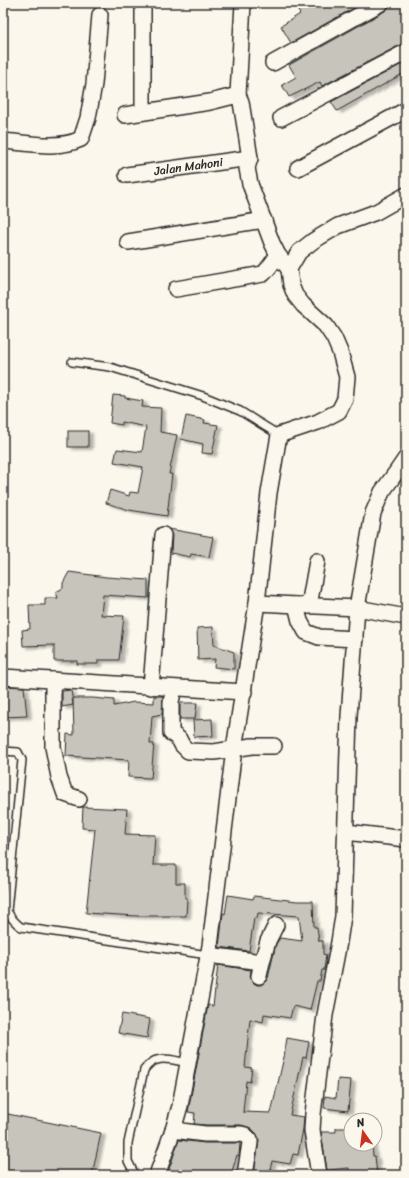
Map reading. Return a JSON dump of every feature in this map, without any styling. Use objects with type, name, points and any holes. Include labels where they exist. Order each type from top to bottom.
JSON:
[{"type":"street","points":[[142,3],[143,112]]},
{"type":"street","points":[[158,1175],[180,1106],[208,955],[234,749],[257,603],[269,493],[278,435],[318,422],[339,411],[345,399],[347,377],[340,352],[334,338],[326,326],[303,305],[295,295],[289,269],[278,255],[250,184],[247,168],[250,158],[241,102],[238,95],[243,3]]},
{"type":"street","points":[[272,63],[381,3]]},
{"type":"street","points":[[3,141],[48,145],[70,144],[81,139],[88,118],[94,84],[100,15]]},
{"type":"street","points":[[281,118],[406,52]]},
{"type":"street","points":[[125,115],[210,102],[238,95]]},
{"type":"street","points":[[298,168],[406,110]]},
{"type":"street","name":"Jalan Mahoni","points":[[127,175],[250,158]]},
{"type":"street","points":[[289,269],[299,252],[313,240],[338,226],[376,212],[406,196]]},
{"type":"street","points":[[128,242],[264,220]]},
{"type":"street","points":[[176,289],[263,274],[278,255]]},
{"type":"street","points":[[319,1175],[312,1130],[313,1114],[325,1014],[343,916],[349,716],[357,608],[373,513],[382,492],[406,458]]},
{"type":"street","points":[[150,687],[163,535]]},
{"type":"street","points":[[317,561],[302,606],[300,621],[306,632],[319,637],[355,639]]},
{"type":"street","points":[[257,603],[357,608],[406,617]]},
{"type":"street","points":[[3,677],[244,692]]},
{"type":"street","points":[[53,680],[53,748],[65,794],[79,798]]},
{"type":"street","points":[[174,688],[171,702],[171,734],[179,739],[182,746],[188,751],[214,752],[252,746],[274,746]]},
{"type":"street","points":[[346,832],[406,839]]},
{"type":"street","points":[[208,955],[261,969],[268,941],[276,925]]},
{"type":"street","points":[[173,1130],[205,1134],[245,1135],[250,1140],[245,1175]]},
{"type":"lane","points":[[72,362],[110,367],[203,396],[240,411],[278,435]]},
{"type":"lane","points":[[3,751],[18,752],[22,760],[7,911],[10,918],[15,923],[21,927],[208,955]]},
{"type":"lane","points":[[135,1175],[128,1161],[128,1143],[144,1070],[148,1064],[154,1060],[162,1059],[188,1063]]},
{"type":"building","points":[[293,3],[361,4],[291,43],[281,26],[300,14]]},
{"type":"building","points":[[390,3],[406,3],[406,16],[402,18],[406,24],[406,43],[322,86],[320,82],[289,97],[282,85],[296,77],[289,65],[385,11],[389,7]]},
{"type":"building","points":[[406,62],[406,72],[337,111],[331,102]]},
{"type":"building","points":[[113,395],[125,396],[125,398],[143,401],[142,407],[161,408],[160,432],[177,435],[169,474],[172,474],[167,516],[129,510],[106,503],[110,490],[129,496],[130,492],[138,493],[143,467],[114,462],[117,449],[142,452],[146,427],[122,422],[122,425],[110,423]]},
{"type":"building","points":[[186,416],[205,420],[204,423],[218,425],[212,454],[202,453],[203,444],[181,439]]},
{"type":"building","points":[[68,431],[88,431],[88,447],[68,447]]},
{"type":"building","points":[[169,529],[213,537],[209,557],[191,554],[190,557],[171,553],[172,535]]},
{"type":"building","points":[[69,572],[106,577],[148,580],[148,598],[103,595],[101,615],[124,616],[119,660],[98,660],[98,664],[77,664],[77,661],[54,661],[54,645],[23,646],[22,630],[30,629],[29,605],[45,605],[45,598],[58,598],[56,592],[63,588],[63,583]]},
{"type":"building","points":[[213,627],[214,645],[234,652],[234,669],[214,667],[215,659],[198,660],[197,628]]},
{"type":"building","points":[[3,686],[24,687],[27,716],[3,717]]},
{"type":"building","points":[[71,690],[73,705],[62,707],[62,691]]},
{"type":"building","points":[[154,696],[163,696],[162,714],[152,716],[150,744],[154,744],[151,778],[128,777],[129,760],[66,756],[67,734],[74,735],[73,698],[114,700],[114,706],[134,702],[154,703]]},
{"type":"building","points":[[180,703],[197,703],[195,719],[180,719]]},
{"type":"building","points":[[212,719],[213,736],[194,737],[193,720]]},
{"type":"building","points":[[83,807],[127,809],[125,834],[155,835],[153,865],[176,865],[176,883],[185,883],[185,898],[187,898],[186,916],[137,916],[86,913],[95,829],[82,828]]},
{"type":"building","points":[[228,895],[253,899],[254,896],[297,901],[313,901],[314,927],[317,927],[319,941],[323,941],[323,954],[326,955],[324,970],[322,970],[320,981],[317,981],[310,1010],[293,1006],[290,1018],[264,1014],[263,1022],[250,1019],[245,1067],[252,1068],[250,1082],[246,1081],[243,1112],[271,1113],[287,1038],[309,1042],[306,1058],[303,1057],[290,1115],[304,1117],[298,1155],[293,1154],[290,1164],[272,1161],[269,1175],[254,1175],[259,1140],[257,1134],[251,1128],[241,1125],[194,1124],[195,1113],[188,1112],[208,1005],[213,1006],[218,965],[251,970],[250,978],[257,985],[261,985],[268,978],[276,944],[280,938],[302,941],[299,916],[258,913],[257,918],[254,918],[249,951],[219,947],[223,913],[225,914]]},
{"type":"building","points":[[122,1014],[150,1019],[147,1038],[118,1033]]},
{"type":"building","points":[[338,1079],[351,1080],[348,1111],[324,1108],[325,1096],[336,1098]]},
{"type":"building","points":[[3,1113],[101,1133],[92,1175],[3,1175]]},
{"type":"building","points":[[336,1128],[343,1128],[343,1152],[373,1152],[373,1156],[375,1156],[377,1175],[353,1175],[352,1172],[349,1173],[349,1168],[327,1170],[321,1132],[336,1132]]},
{"type":"building","points":[[179,1140],[205,1143],[240,1143],[239,1156],[237,1155],[231,1175],[206,1175],[191,1170],[189,1175],[167,1175]]}]
